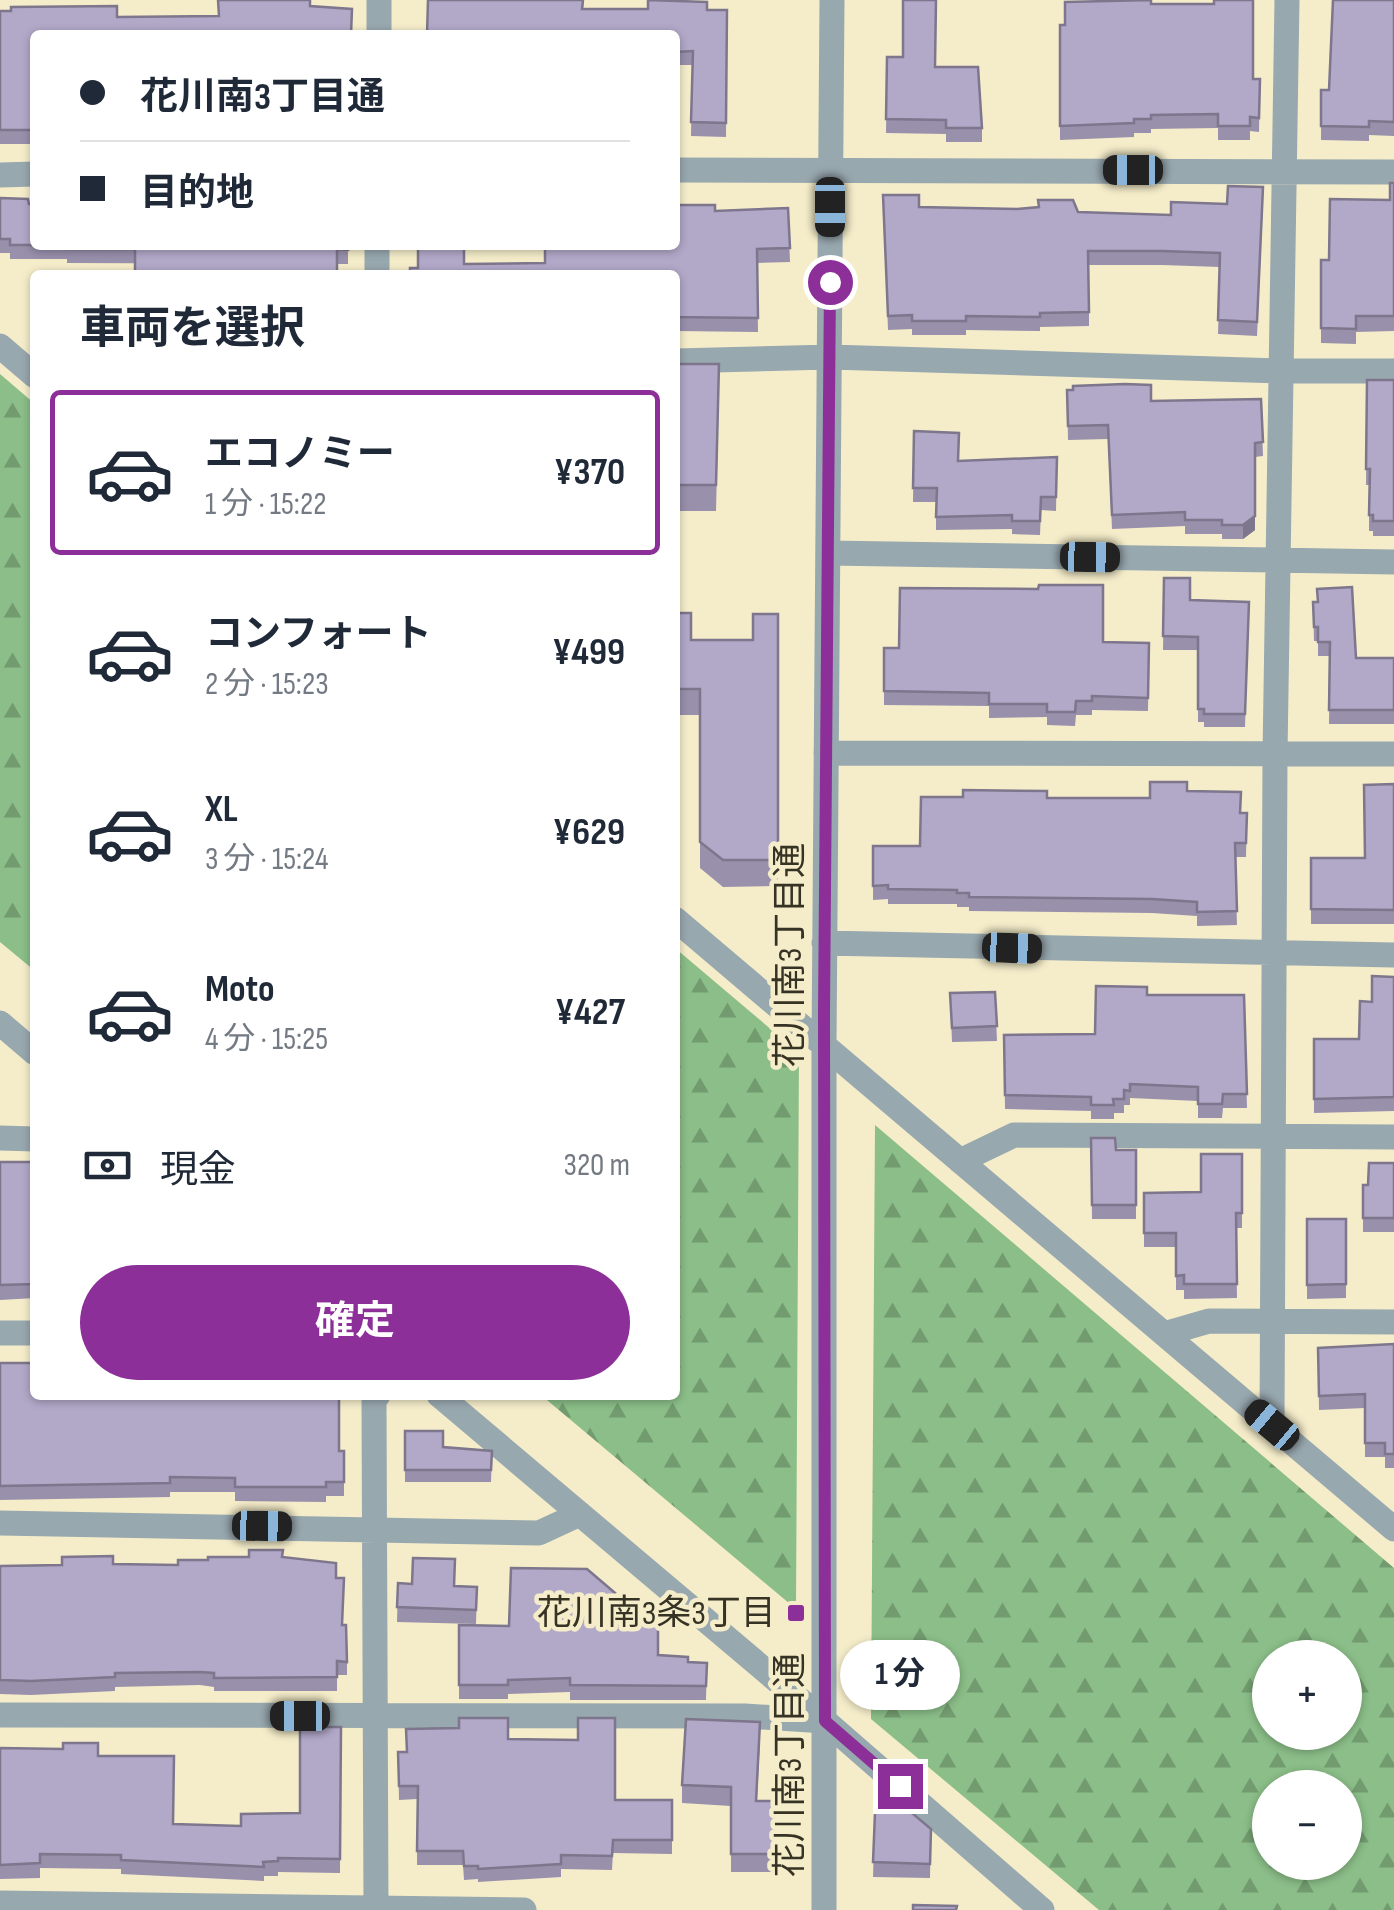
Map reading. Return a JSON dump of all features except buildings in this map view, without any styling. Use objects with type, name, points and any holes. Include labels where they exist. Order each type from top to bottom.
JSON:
[{"type":"street","points":[[379,30],[380,0]]},
{"type":"street","name":"花川南3丁目通","points":[[824,1910],[824,944],[832,0]]},
{"type":"street","points":[[1272,1425],[1275,754],[1287,0]]},
{"type":"street","points":[[680,170],[1394,172]]},
{"type":"street","points":[[0,175],[30,174]]},
{"type":"street","points":[[0,346],[30,372]]},
{"type":"street","points":[[680,361],[830,357],[1394,371]]},
{"type":"street","points":[[828,554],[1394,562]]},
{"type":"street","points":[[826,754],[1394,754]]},
{"type":"street","points":[[680,923],[1272,1425],[1388,1517]]},
{"type":"street","points":[[824,944],[1394,955]]},
{"type":"street","points":[[0,1023],[30,1049]]},
{"type":"street","points":[[960,1161],[1014,1135],[1394,1137]]},
{"type":"street","points":[[0,1138],[30,1139]]},
{"type":"street","points":[[1164,1334],[1210,1320],[1394,1322]]},
{"type":"street","points":[[0,1333],[30,1333]]},
{"type":"street","points":[[375,1400],[376,1909]]},
{"type":"street","points":[[445,1400],[1042,1910]]},
{"type":"street","points":[[0,1524],[539,1533],[580,1514]]},
{"type":"street","points":[[0,1715],[745,1716],[825,1721]]},
{"type":"street","points":[[0,1903],[524,1910]]},
{"type":"green space","points":[[0,374],[30,400],[30,967],[0,942]]},
{"type":"green space","points":[[680,952],[799,1053],[796,1609],[547,1400],[680,1400]]},
{"type":"green space","points":[[875,1125],[1394,1568],[1394,1910],[1099,1910],[871,1719]]},
{"type":"place","name":"花川南3条3丁目","points":[[796,1613]]},
{"type":"route","points":[[830,282],[824,1011],[825,1721],[900,1786]]}]
